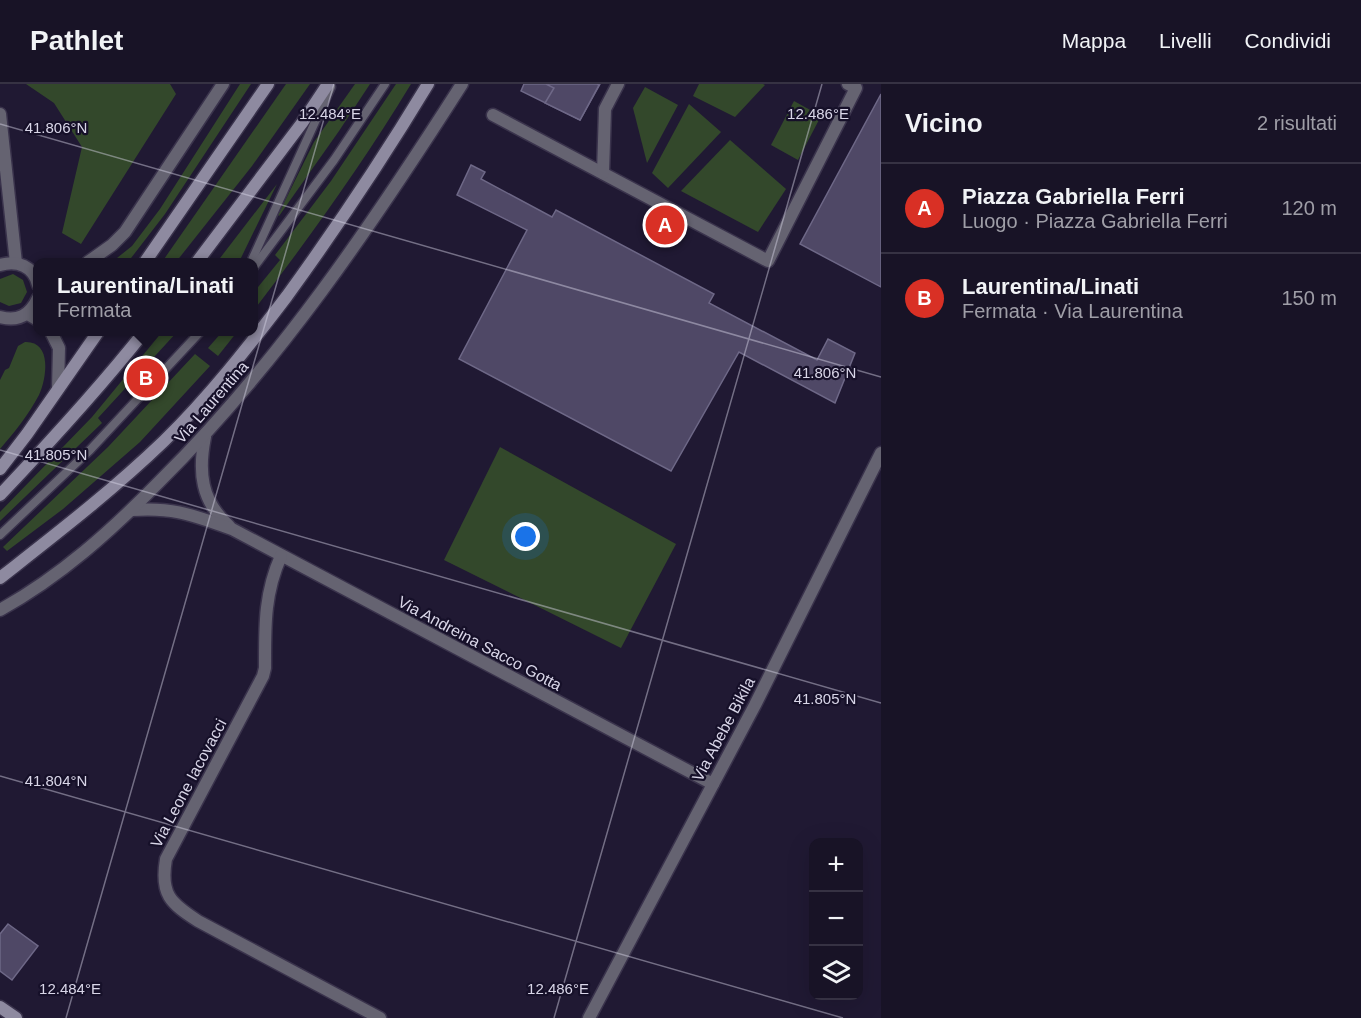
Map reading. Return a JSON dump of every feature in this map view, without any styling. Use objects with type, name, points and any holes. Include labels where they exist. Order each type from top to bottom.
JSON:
[{"type":"main road","points":[[148,258],[268,84]]},
{"type":"main road","points":[[200,258],[330,84]]},
{"type":"main road","name":"Via Laurentina","points":[[258,334],[307,268],[398,134],[428,84]]},
{"type":"main road","points":[[0,469],[95,336]]},
{"type":"main road","points":[[0,495],[71,421],[141,336]]},
{"type":"main road","name":"Via Laurentina","points":[[0,578],[88,510],[164,441],[256,336]]},
{"type":"main road","points":[[0,1007],[16,1018]]},
{"type":"street","points":[[94,258],[112,245],[124,231],[224,84]]},
{"type":"street","name":"Via Laurentina","points":[[0,610],[65,568],[107,533],[205,437],[280,347],[351,253],[462,84]]},
{"type":"street","points":[[603,173],[605,109],[618,84]]},
{"type":"street","points":[[493,115],[768,261],[856,88],[848,84]]},
{"type":"street","points":[[0,114],[16,263]]},
{"type":"street","points":[[0,265],[16,263],[33,273]]},
{"type":"street","points":[[0,319],[33,317]]},
{"type":"street","points":[[53,336],[59,348],[58,389]]},
{"type":"street","points":[[205,437],[200,463],[203,486],[212,508],[232,529]]},
{"type":"street","name":"Via Abebe Bikila","points":[[589,1018],[755,705],[881,453]]},
{"type":"street","points":[[132,510],[162,508],[178,511],[232,529]]},
{"type":"street","name":"Via Andreina Sacco Gotta","points":[[232,529],[713,784]]},
{"type":"street","name":"Via Leone Iacovacci","points":[[281,556],[272,577],[266,603],[263,676],[166,859],[165,878],[168,895],[177,908],[198,921],[380,1018]]},
{"type":"lane","points":[[253,258],[330,84]]},
{"type":"lane","points":[[258,262],[334,159],[385,84]]},
{"type":"lane","points":[[0,535],[90,450],[196,336]]},
{"type":"green space","points":[[26,84],[170,84],[176,94],[81,244],[62,233],[82,147],[54,103]]},
{"type":"green space","points":[[240,84],[251,84],[165,214],[131,258],[117,258],[132,246],[160,209]]},
{"type":"green space","points":[[286,84],[310,84],[252,166],[179,258],[165,258]]},
{"type":"green space","points":[[355,84],[370,84],[279,216],[314,142]]},
{"type":"green space","points":[[396,84],[411,84],[336,199],[258,305],[258,287],[280,260],[275,255],[331,181]]},
{"type":"green space","points":[[699,84],[765,85],[735,117],[693,96]]},
{"type":"green space","points":[[645,87],[678,105],[647,163],[633,108]]},
{"type":"green space","points":[[794,101],[821,116],[798,160],[771,145]]},
{"type":"green space","points":[[689,104],[721,132],[668,188],[652,173]]},
{"type":"green space","points":[[730,140],[786,189],[758,232],[681,191]]},
{"type":"green space","points":[[277,184],[241,258],[220,258]]},
{"type":"green space","points":[[13,274],[23,280],[27,292],[21,303],[9,306],[0,302],[0,279]]},
{"type":"green space","points":[[159,336],[173,336],[98,418],[102,423],[0,521],[0,512],[92,417]]},
{"type":"green space","points":[[218,336],[234,336],[218,356],[208,348]]},
{"type":"green space","points":[[25,342],[34,343],[40,347],[43,354],[45,370],[42,388],[31,409],[0,449],[0,380],[5,370],[9,368],[18,346]]},
{"type":"green space","points":[[195,354],[210,366],[140,442],[63,509],[7,551],[3,547],[108,447]]},
{"type":"green space","points":[[500,447],[676,544],[621,648],[444,560]]},
{"type":"building","points":[[524,84],[600,84],[580,120],[521,91]]},
{"type":"building","points":[[546,84],[599,85],[580,120],[545,103],[554,88]]},
{"type":"building","points":[[881,94],[881,287],[800,244]]},
{"type":"building","points":[[471,165],[485,172],[481,179],[552,217],[556,210],[714,294],[709,303],[817,360],[828,339],[855,353],[835,403],[739,352],[671,471],[459,359],[527,230],[457,195]]},
{"type":"building","points":[[8,924],[38,946],[12,980],[0,971],[0,934]]},
{"type":"place","name":"Piazza Gabriella Ferri","points":[[665,225]]},
{"type":"place","name":"Laurentina/Linati","points":[[146,378]]}]
